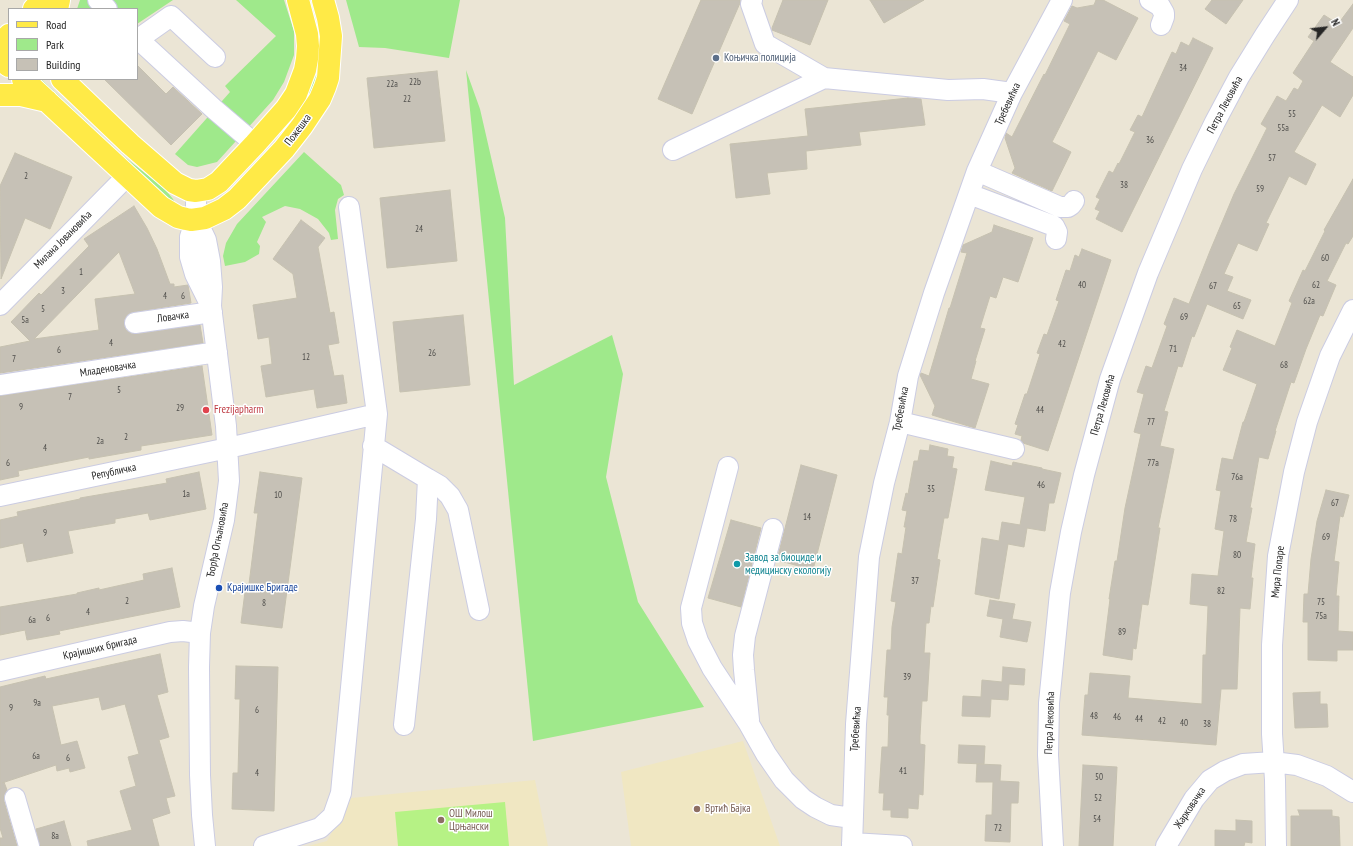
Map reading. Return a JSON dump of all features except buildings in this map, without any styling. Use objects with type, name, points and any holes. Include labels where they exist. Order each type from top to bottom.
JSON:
[{"type":"main road","points":[[35,8],[43,0]]},
{"type":"main road","name":"Пожешка","points":[[196,191],[208,189],[214,186],[255,144],[286,109],[296,94],[302,82],[308,46],[306,27],[298,0]]},
{"type":"main road","name":"Пожешка","points":[[196,219],[205,218],[218,212],[237,199],[284,149],[320,99],[328,78],[331,36],[323,0]]},
{"type":"main road","points":[[0,45],[8,36]]},
{"type":"main road","points":[[0,59],[8,65]]},
{"type":"main road","points":[[24,80],[161,207],[178,217],[196,219]]},
{"type":"main road","points":[[63,80],[130,144],[169,178],[182,188],[196,191]]},
{"type":"main road","points":[[76,80],[88,104]]},
{"type":"main road","points":[[0,95],[21,95],[48,101]]},
{"type":"street","points":[[98,0],[106,8]]},
{"type":"street","points":[[752,0],[751,4],[765,44],[824,78],[948,90],[983,89],[1012,93]]},
{"type":"street","name":"Требевићка","points":[[852,845],[856,724],[869,556],[884,483],[900,422],[908,376],[922,330],[978,171],[1012,93],[1062,0]]},
{"type":"street","points":[[1150,0],[1160,6],[1164,13],[1161,25]]},
{"type":"street","name":"Петра Лековића","points":[[1053,846],[1048,755],[1049,703],[1060,593],[1071,532],[1084,475],[1110,379],[1148,272],[1192,169],[1239,77],[1288,0]]},
{"type":"street","points":[[138,38],[171,16],[214,57]]},
{"type":"street","points":[[138,40],[255,144]]},
{"type":"street","points":[[673,150],[824,78]]},
{"type":"street","points":[[978,171],[1060,207],[1068,207],[1074,201]]},
{"type":"street","name":"Милана Јовановића","points":[[0,305],[127,176]]},
{"type":"street","points":[[196,191],[196,219]]},
{"type":"street","points":[[969,194],[1054,226],[1057,232],[1056,239]]},
{"type":"street","points":[[264,846],[320,828],[333,816],[341,793],[377,414],[349,207]]},
{"type":"street","name":"Ђорђа Огњановића","points":[[196,219],[202,231],[209,253],[212,287],[211,309],[228,448],[229,481],[224,520],[204,606],[200,633],[200,767],[205,846]]},
{"type":"street","name":"Ловачка","points":[[135,323],[211,309]]},
{"type":"street","name":"Мира Попаре","points":[[1276,846],[1275,780],[1272,734],[1272,645],[1278,556],[1294,472],[1308,422],[1330,356],[1353,310]]},
{"type":"street","name":"Младеновачка","points":[[0,385],[217,352]]},
{"type":"street","name":"Републичка","points":[[0,496],[228,448],[377,414]]},
{"type":"street","points":[[900,422],[1014,449]]},
{"type":"street","points":[[374,446],[440,486],[450,496],[458,510],[479,610]]},
{"type":"street","points":[[728,467],[691,608],[692,623],[698,641],[712,668],[784,780],[803,799],[824,812],[852,818]]},
{"type":"street","points":[[404,726],[426,519],[428,479]]},
{"type":"street","points":[[749,724],[744,670],[745,636],[773,529]]},
{"type":"street","name":"Крајишких бригада","points":[[0,671],[170,632],[183,631],[200,633]]},
{"type":"street","name":"Жарковачка","points":[[1166,846],[1194,799],[1210,780],[1225,771],[1243,764],[1251,762],[1273,762],[1297,765],[1319,772],[1353,792]]},
{"type":"street","points":[[15,798],[29,846]]},
{"type":"street","points":[[852,845],[902,846]]},
{"type":"shaded area","name":"Вртић Бајка","points":[[743,741],[780,846],[631,846],[621,772]]},
{"type":"shaded area","name":"ОШ Милош Црњански","points":[[535,780],[548,846],[308,846],[327,841],[351,798]]},
{"type":"green space","points":[[80,0],[173,0],[138,23],[138,8],[77,8]]},
{"type":"green space","points":[[236,0],[284,0],[294,31],[294,55],[284,82],[273,100],[217,162],[197,167],[188,165],[175,154],[230,92],[225,86],[276,36]]},
{"type":"green space","points":[[311,0],[316,0],[325,38],[319,66],[321,40],[320,28]]},
{"type":"green space","points":[[346,0],[460,0],[449,58],[385,48],[359,47]]},
{"type":"green space","points":[[318,69],[315,86],[290,125],[288,124],[308,95]]},
{"type":"green space","points":[[466,70],[480,109],[505,218],[514,385],[612,335],[623,374],[606,477],[638,602],[704,707],[533,741]]},
{"type":"green space","points":[[38,80],[42,80],[122,155],[164,188],[173,199],[177,207]]},
{"type":"green space","points":[[304,152],[341,185],[344,195],[338,199],[335,210],[338,239],[331,240],[329,233],[318,219],[300,209],[285,206],[262,217],[266,222],[257,242],[260,246],[259,254],[245,262],[225,266],[223,256],[226,243],[237,224]]},
{"type":"green space","points":[[505,802],[509,846],[398,846],[395,812]]},
{"type":"place","name":"Коњичка полиција","points":[[716,58]]},
{"type":"place","name":"Frezijapharm","points":[[206,410]]},
{"type":"place","name":"Завод за биоциде и медицинску екологију","points":[[737,564]]},
{"type":"place","name":"Крајишке Бригаде","points":[[219,588]]},
{"type":"place","name":"Вртић Бајка","points":[[697,809]]},
{"type":"place","name":"ОШ Милош Црњански","points":[[441,820]]}]
